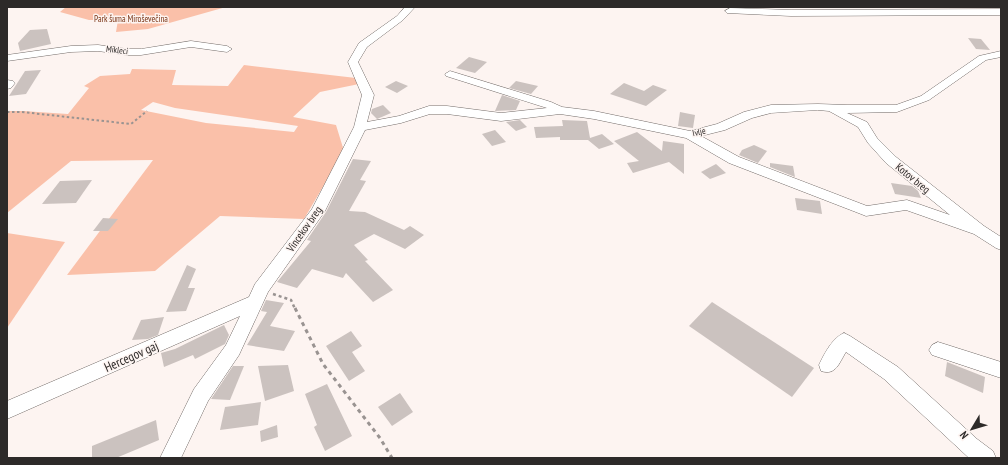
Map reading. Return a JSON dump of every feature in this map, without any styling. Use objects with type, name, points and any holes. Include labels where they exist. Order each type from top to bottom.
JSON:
[{"type":"street","name":"Vincekov breg","points":[[170,458],[201,395],[233,350],[258,296],[318,211],[360,127],[368,95],[353,62],[356,54],[362,45],[400,18],[410,7]]},
{"type":"street","points":[[730,11],[791,13],[1001,12]]},
{"type":"street","name":"Mikleci","points":[[7,58],[71,49],[98,48],[127,52],[141,52],[190,44],[228,49]]},
{"type":"street","name":"Ivlje","points":[[360,127],[401,119],[429,110],[447,110],[500,117],[560,110],[594,115],[690,135],[721,127],[748,115],[771,109],[818,107],[847,109],[897,108],[925,98],[983,58],[1001,54]]},
{"type":"street","points":[[450,74],[547,104],[560,110]]},
{"type":"street","name":"Kotov breg","points":[[830,108],[863,125],[872,140],[891,160],[979,230],[1001,244]]},
{"type":"street","points":[[690,135],[734,160],[866,211],[907,205],[979,230]]},
{"type":"street","name":"Hercegov gaj","points":[[7,410],[258,296]]},
{"type":"street","points":[[828,365],[844,341],[891,373],[970,446],[986,458]]},
{"type":"street","points":[[938,350],[1001,370]]},
{"type":"path","points":[[7,112],[28,112],[131,124],[147,111]]},
{"type":"path","points":[[258,296],[291,300],[323,364],[380,438],[392,458]]},
{"type":"green space","name":"Park šuma Miroševečina","points":[[66,7],[226,7],[148,29],[116,32],[118,20],[89,20],[60,12]]},
{"type":"green space","points":[[244,65],[356,78],[359,84],[320,92],[293,117],[336,125],[344,151],[304,219],[220,216],[155,271],[67,275],[153,160],[71,161],[7,213],[7,111],[68,114],[89,88],[84,86],[100,76],[130,74],[132,69],[176,70],[172,85],[228,86]],"holes":[[[153,102],[175,108],[298,126],[294,132],[206,123],[141,110]]]},
{"type":"green space","points":[[7,233],[65,242],[7,328]]},
{"type":"building","points":[[47,29],[51,44],[20,51],[18,43],[30,30]]},
{"type":"building","points":[[968,38],[981,39],[990,50],[976,49]]},
{"type":"building","points":[[469,57],[487,62],[475,73],[456,68]]},
{"type":"building","points":[[41,70],[26,94],[9,96],[25,71]]},
{"type":"building","points":[[396,81],[408,86],[397,93],[385,87]]},
{"type":"building","points":[[516,81],[538,86],[531,94],[509,88]]},
{"type":"building","points":[[624,83],[644,91],[653,85],[667,90],[646,106],[610,94]]},
{"type":"building","points":[[502,95],[520,101],[516,110],[495,111]]},
{"type":"building","points":[[383,105],[391,113],[377,119],[371,113],[372,109]]},
{"type":"building","points":[[680,112],[695,115],[693,128],[678,126]]},
{"type":"building","points":[[520,120],[527,127],[516,131],[506,122]]},
{"type":"building","points":[[562,120],[587,121],[590,138],[602,134],[614,144],[599,149],[588,140],[560,140],[560,137],[536,138],[534,127],[563,126]]},
{"type":"building","points":[[495,130],[506,142],[492,146],[482,134]]},
{"type":"building","points":[[637,132],[662,151],[663,141],[684,144],[684,174],[669,162],[633,173],[627,163],[639,161],[614,141]]},
{"type":"building","points":[[754,145],[767,151],[758,163],[739,155],[742,150]]},
{"type":"building","points":[[353,159],[371,161],[360,180],[366,181],[349,211],[365,212],[404,230],[410,226],[424,235],[405,249],[374,234],[354,245],[368,260],[365,261],[393,290],[373,302],[346,273],[343,278],[312,269],[297,288],[277,282],[311,241],[307,240],[326,212]]},
{"type":"building","points":[[770,163],[793,166],[795,177],[770,167]]},
{"type":"building","points":[[716,164],[726,173],[710,179],[701,172]]},
{"type":"building","points":[[92,180],[76,203],[42,204],[60,181]]},
{"type":"building","points":[[891,183],[912,186],[918,191],[921,198],[895,194]]},
{"type":"building","points":[[795,198],[820,201],[822,214],[797,210]]},
{"type":"building","points":[[103,218],[118,219],[108,231],[93,231]]},
{"type":"building","points":[[187,265],[196,269],[188,288],[195,288],[186,311],[166,312]]},
{"type":"building","points":[[266,300],[284,303],[270,326],[295,331],[284,351],[247,345],[267,312],[261,311]]},
{"type":"building","points":[[712,302],[814,368],[792,397],[689,326]]},
{"type":"building","points":[[164,317],[158,335],[148,339],[132,340],[141,320]]},
{"type":"building","points":[[224,325],[229,335],[225,344],[195,359],[193,355],[164,367],[161,353],[175,349]]},
{"type":"building","points":[[351,331],[362,346],[352,352],[365,371],[349,381],[326,346]]},
{"type":"building","points":[[947,362],[985,377],[983,393],[945,376]]},
{"type":"building","points":[[288,365],[294,391],[265,401],[258,366]]},
{"type":"building","points":[[233,366],[244,366],[230,400],[211,399]]},
{"type":"building","points":[[327,384],[352,436],[325,451],[314,427],[317,425],[305,394]]},
{"type":"building","points":[[400,393],[413,412],[392,426],[378,407]]},
{"type":"building","points":[[261,402],[258,425],[220,430],[225,407]]},
{"type":"building","points":[[156,420],[159,440],[116,458],[92,458],[92,446]]},
{"type":"building","points":[[277,425],[278,437],[261,442],[260,431]]}]
